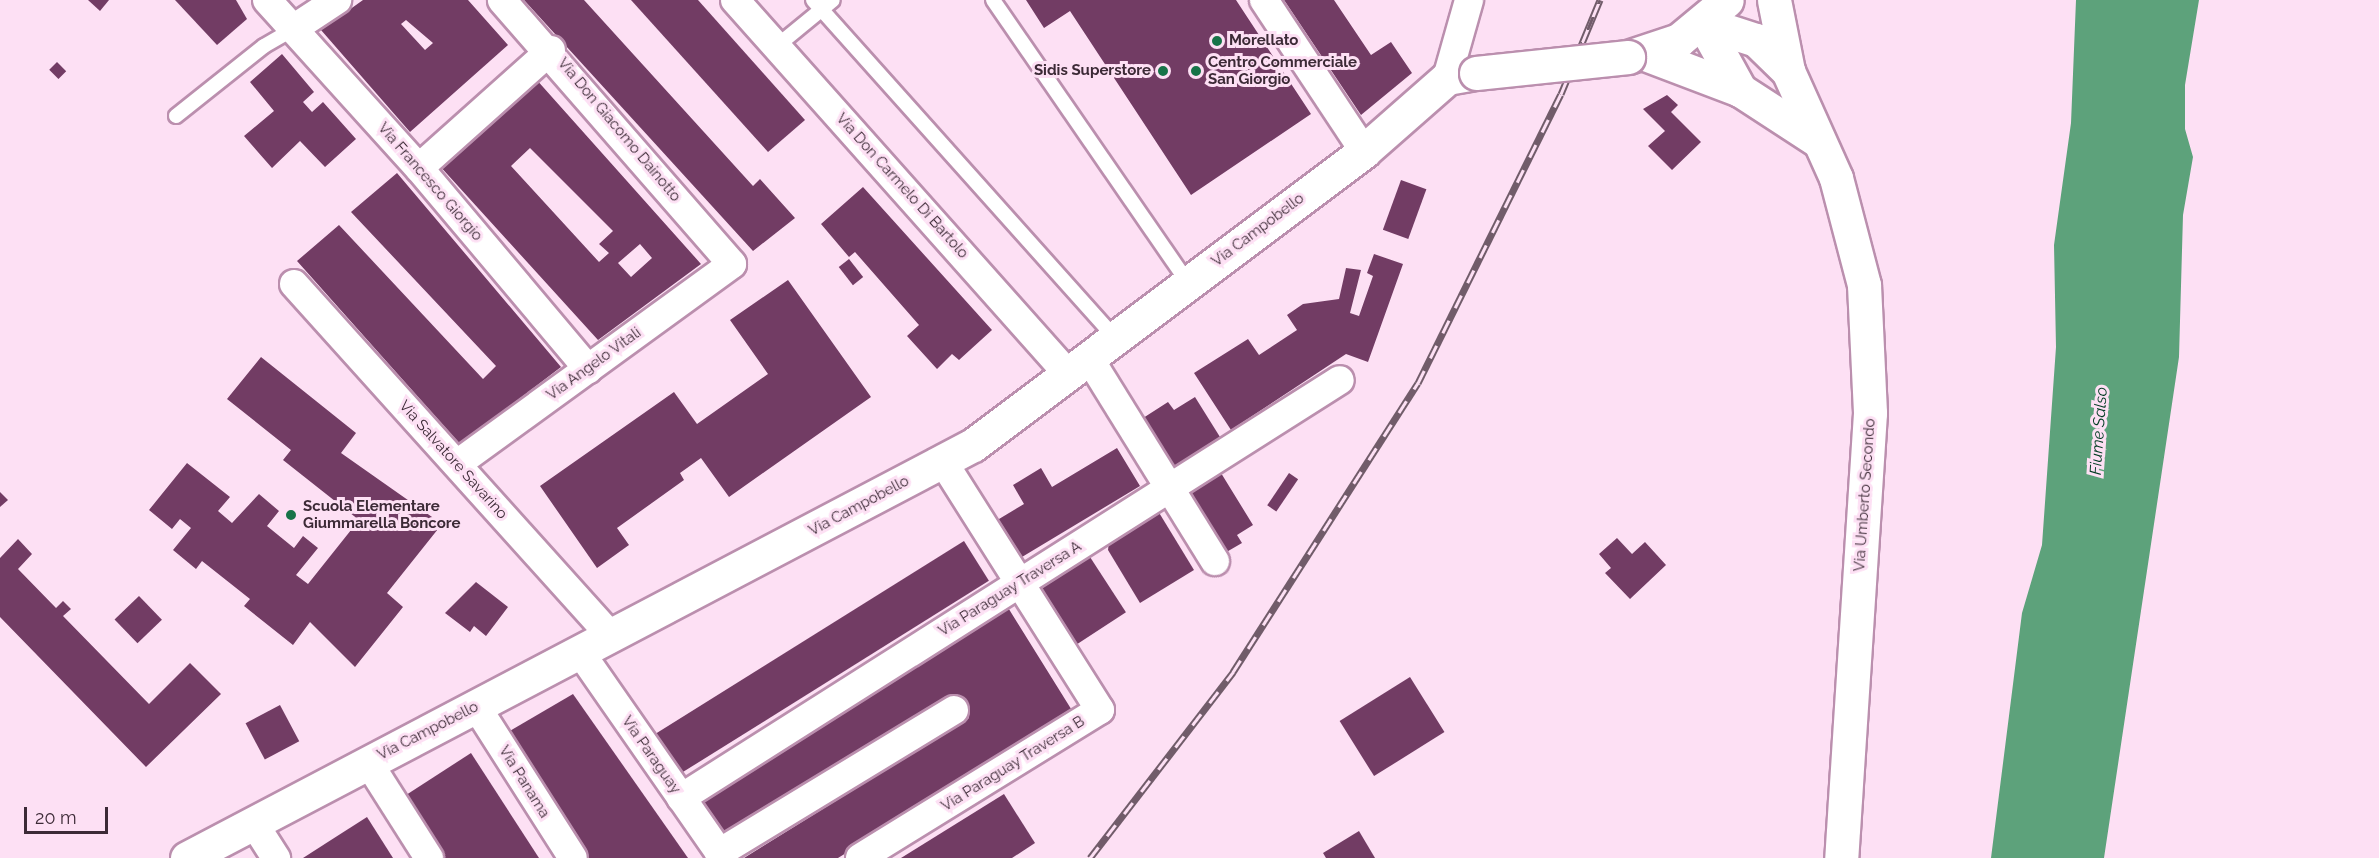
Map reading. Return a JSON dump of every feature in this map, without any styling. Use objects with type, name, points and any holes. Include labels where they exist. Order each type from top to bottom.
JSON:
[{"type":"main road","points":[[1462,76],[1638,56],[1703,23],[1726,0]]},
{"type":"main road","points":[[1774,0],[1788,71]]},
{"type":"main road","points":[[1703,23],[1756,40],[1788,71]]},
{"type":"main road","points":[[1703,23],[1740,90]]},
{"type":"main road","points":[[1638,56],[1740,90],[1817,140]]},
{"type":"main road","name":"Via Umberto Secondo","points":[[1788,71],[1850,218],[1864,285],[1870,413],[1841,858]]},
{"type":"main road","name":"Via Campobello","points":[[186,858],[943,462],[1078,366],[1462,76]]},
{"type":"street","name":"Via Francesco Giorgio","points":[[267,0],[419,168],[588,369]]},
{"type":"street","points":[[293,29],[338,0]]},
{"type":"street","name":"Via Don Giacomo Dainotto","points":[[502,0],[551,51],[732,264]]},
{"type":"street","name":"Via Don Carmelo Di Bartolo","points":[[735,0],[1078,366],[1170,488],[1215,561]]},
{"type":"street","points":[[1264,0],[1364,150]]},
{"type":"street","points":[[1462,76],[1469,0]]},
{"type":"street","points":[[419,168],[551,51]]},
{"type":"street","name":"Via Angelo Vitali","points":[[457,464],[732,264]]},
{"type":"street","name":"Via Salvatore Savarino","points":[[294,284],[611,636]]},
{"type":"street","name":"Via Paraguay Traversa A","points":[[681,798],[1340,380]]},
{"type":"street","name":"Via Paraguay Traversa B","points":[[860,858],[1100,710],[943,462]]},
{"type":"street","name":"Via Paraguay","points":[[580,652],[721,856]]},
{"type":"street","name":"Via Panama","points":[[476,706],[573,858]]},
{"type":"street","points":[[721,856],[954,710]]},
{"type":"street","points":[[369,762],[429,858]]},
{"type":"street","points":[[253,822],[276,858]]},
{"type":"lane","points":[[777,46],[816,4],[833,0]]},
{"type":"lane","points":[[993,0],[1188,283]]},
{"type":"lane","points":[[816,4],[1115,338]]},
{"type":"lane","points":[[177,116],[264,46],[293,29]]},
{"type":"water","name":"Fiume Salso","points":[[2076,0],[2199,0],[2185,85],[2185,129],[2193,157],[2183,215],[2179,357],[2104,858],[1991,858],[2022,613],[2042,545],[2056,347],[2054,245],[2071,123]]},
{"type":"building","points":[[88,0],[109,0],[100,11]]},
{"type":"building","points":[[175,0],[236,0],[247,19],[217,45]]},
{"type":"building","points":[[363,0],[468,0],[508,45],[410,132],[321,30]],"holes":[[[406,20],[433,43],[425,50],[401,24]]]},
{"type":"building","points":[[524,0],[584,0],[753,186],[760,179],[795,218],[753,251]]},
{"type":"building","points":[[631,0],[698,0],[805,120],[768,152]]},
{"type":"building","name":"Centro Commerciale San Giorgio","points":[[1026,0],[1236,0],[1311,114],[1191,195],[1070,11],[1044,28]]},
{"type":"building","points":[[1284,0],[1334,0],[1371,55],[1391,42],[1412,73],[1361,115]]},
{"type":"building","points":[[282,54],[314,92],[303,102],[312,112],[323,102],[356,139],[325,167],[300,141],[272,168],[244,136],[274,111],[250,82]]},
{"type":"building","points":[[57,62],[66,71],[58,79],[49,70]]},
{"type":"building","points":[[535,78],[701,264],[598,340],[438,164]],"holes":[[[530,148],[613,231],[599,244],[609,253],[599,262],[511,166]],[[640,244],[652,258],[631,277],[618,263]]]},
{"type":"building","points":[[1667,95],[1678,105],[1671,112],[1701,142],[1672,170],[1648,146],[1665,131],[1643,109]]},
{"type":"building","points":[[397,173],[561,367],[460,444],[297,261],[339,225],[483,379],[496,366],[351,212]]},
{"type":"building","points":[[1401,180],[1426,189],[1408,239],[1383,230]]},
{"type":"building","points":[[863,187],[992,330],[959,360],[952,354],[937,369],[907,336],[919,325],[855,252],[849,257],[821,224]]},
{"type":"building","points":[[1374,254],[1403,264],[1368,362],[1346,354],[1231,430],[1194,373],[1248,339],[1259,355],[1297,330],[1287,315],[1303,304],[1339,299],[1346,268],[1361,270],[1350,313],[1359,316],[1373,276],[1367,273]]},
{"type":"building","points":[[849,259],[863,277],[853,285],[839,267]]},
{"type":"building","points":[[788,280],[871,397],[729,497],[701,458],[680,473],[684,480],[617,528],[629,545],[597,568],[540,486],[674,392],[697,424],[768,374],[730,320]]},
{"type":"building","points":[[261,357],[356,433],[341,453],[442,524],[387,593],[403,607],[355,667],[310,622],[293,645],[244,606],[250,599],[202,561],[196,569],[173,550],[191,528],[180,519],[172,529],[149,510],[187,463],[230,497],[218,511],[232,523],[259,494],[279,511],[267,526],[294,548],[303,536],[318,548],[296,575],[308,584],[359,520],[283,460],[291,450],[227,399]]},
{"type":"building","points":[[1195,397],[1220,437],[1171,469],[1140,420],[1168,402],[1174,410]]},
{"type":"building","points":[[1117,448],[1140,486],[1017,560],[994,522],[1024,504],[1013,485],[1041,468],[1052,487]]},
{"type":"building","points":[[1221,473],[1253,525],[1237,535],[1242,543],[1223,554],[1186,494]]},
{"type":"building","points":[[1289,473],[1298,479],[1276,511],[1267,505]]},
{"type":"building","points":[[0,492],[8,500],[0,507]]},
{"type":"building","points":[[1158,511],[1194,570],[1140,603],[1108,550],[1109,541]]},
{"type":"building","points":[[1617,538],[1632,554],[1645,542],[1666,565],[1630,599],[1605,573],[1611,568],[1599,554]]},
{"type":"building","points":[[18,539],[32,554],[18,569],[56,608],[63,601],[71,609],[63,616],[149,704],[190,663],[221,694],[146,767],[0,617],[0,558]]},
{"type":"building","points":[[964,541],[989,581],[678,775],[653,735]]},
{"type":"building","points":[[1090,557],[1126,612],[1073,647],[1037,591]]},
{"type":"building","points":[[476,582],[508,607],[486,636],[474,626],[470,632],[445,613]]},
{"type":"building","points":[[139,596],[162,620],[137,643],[115,620]]},
{"type":"building","points":[[1007,606],[1073,712],[838,858],[744,858],[969,718],[954,694],[722,838],[698,798]]},
{"type":"building","points":[[1410,677],[1444,732],[1374,776],[1340,721]]},
{"type":"building","points":[[573,694],[688,858],[588,858],[508,732]]},
{"type":"building","points":[[280,705],[299,741],[265,760],[246,723]]},
{"type":"building","points":[[471,753],[539,858],[442,858],[403,797]]},
{"type":"building","points":[[1004,794],[1035,843],[1012,858],[901,858]]},
{"type":"building","points":[[367,817],[393,858],[303,858],[331,840]]},
{"type":"building","points":[[1359,831],[1375,858],[1326,858],[1323,853]]},
{"type":"railway","points":[[1090,858],[1233,672],[1418,383],[1561,94],[1600,0]]},
{"type":"place","name":"Morellato","points":[[1217,41]]},
{"type":"place","name":"Sidis Superstore","points":[[1163,71]]},
{"type":"place","name":"Centro Commerciale San Giorgio","points":[[1196,71]]},
{"type":"place","name":"Scuola Elementare Giummarella Boncore","points":[[291,515]]}]
